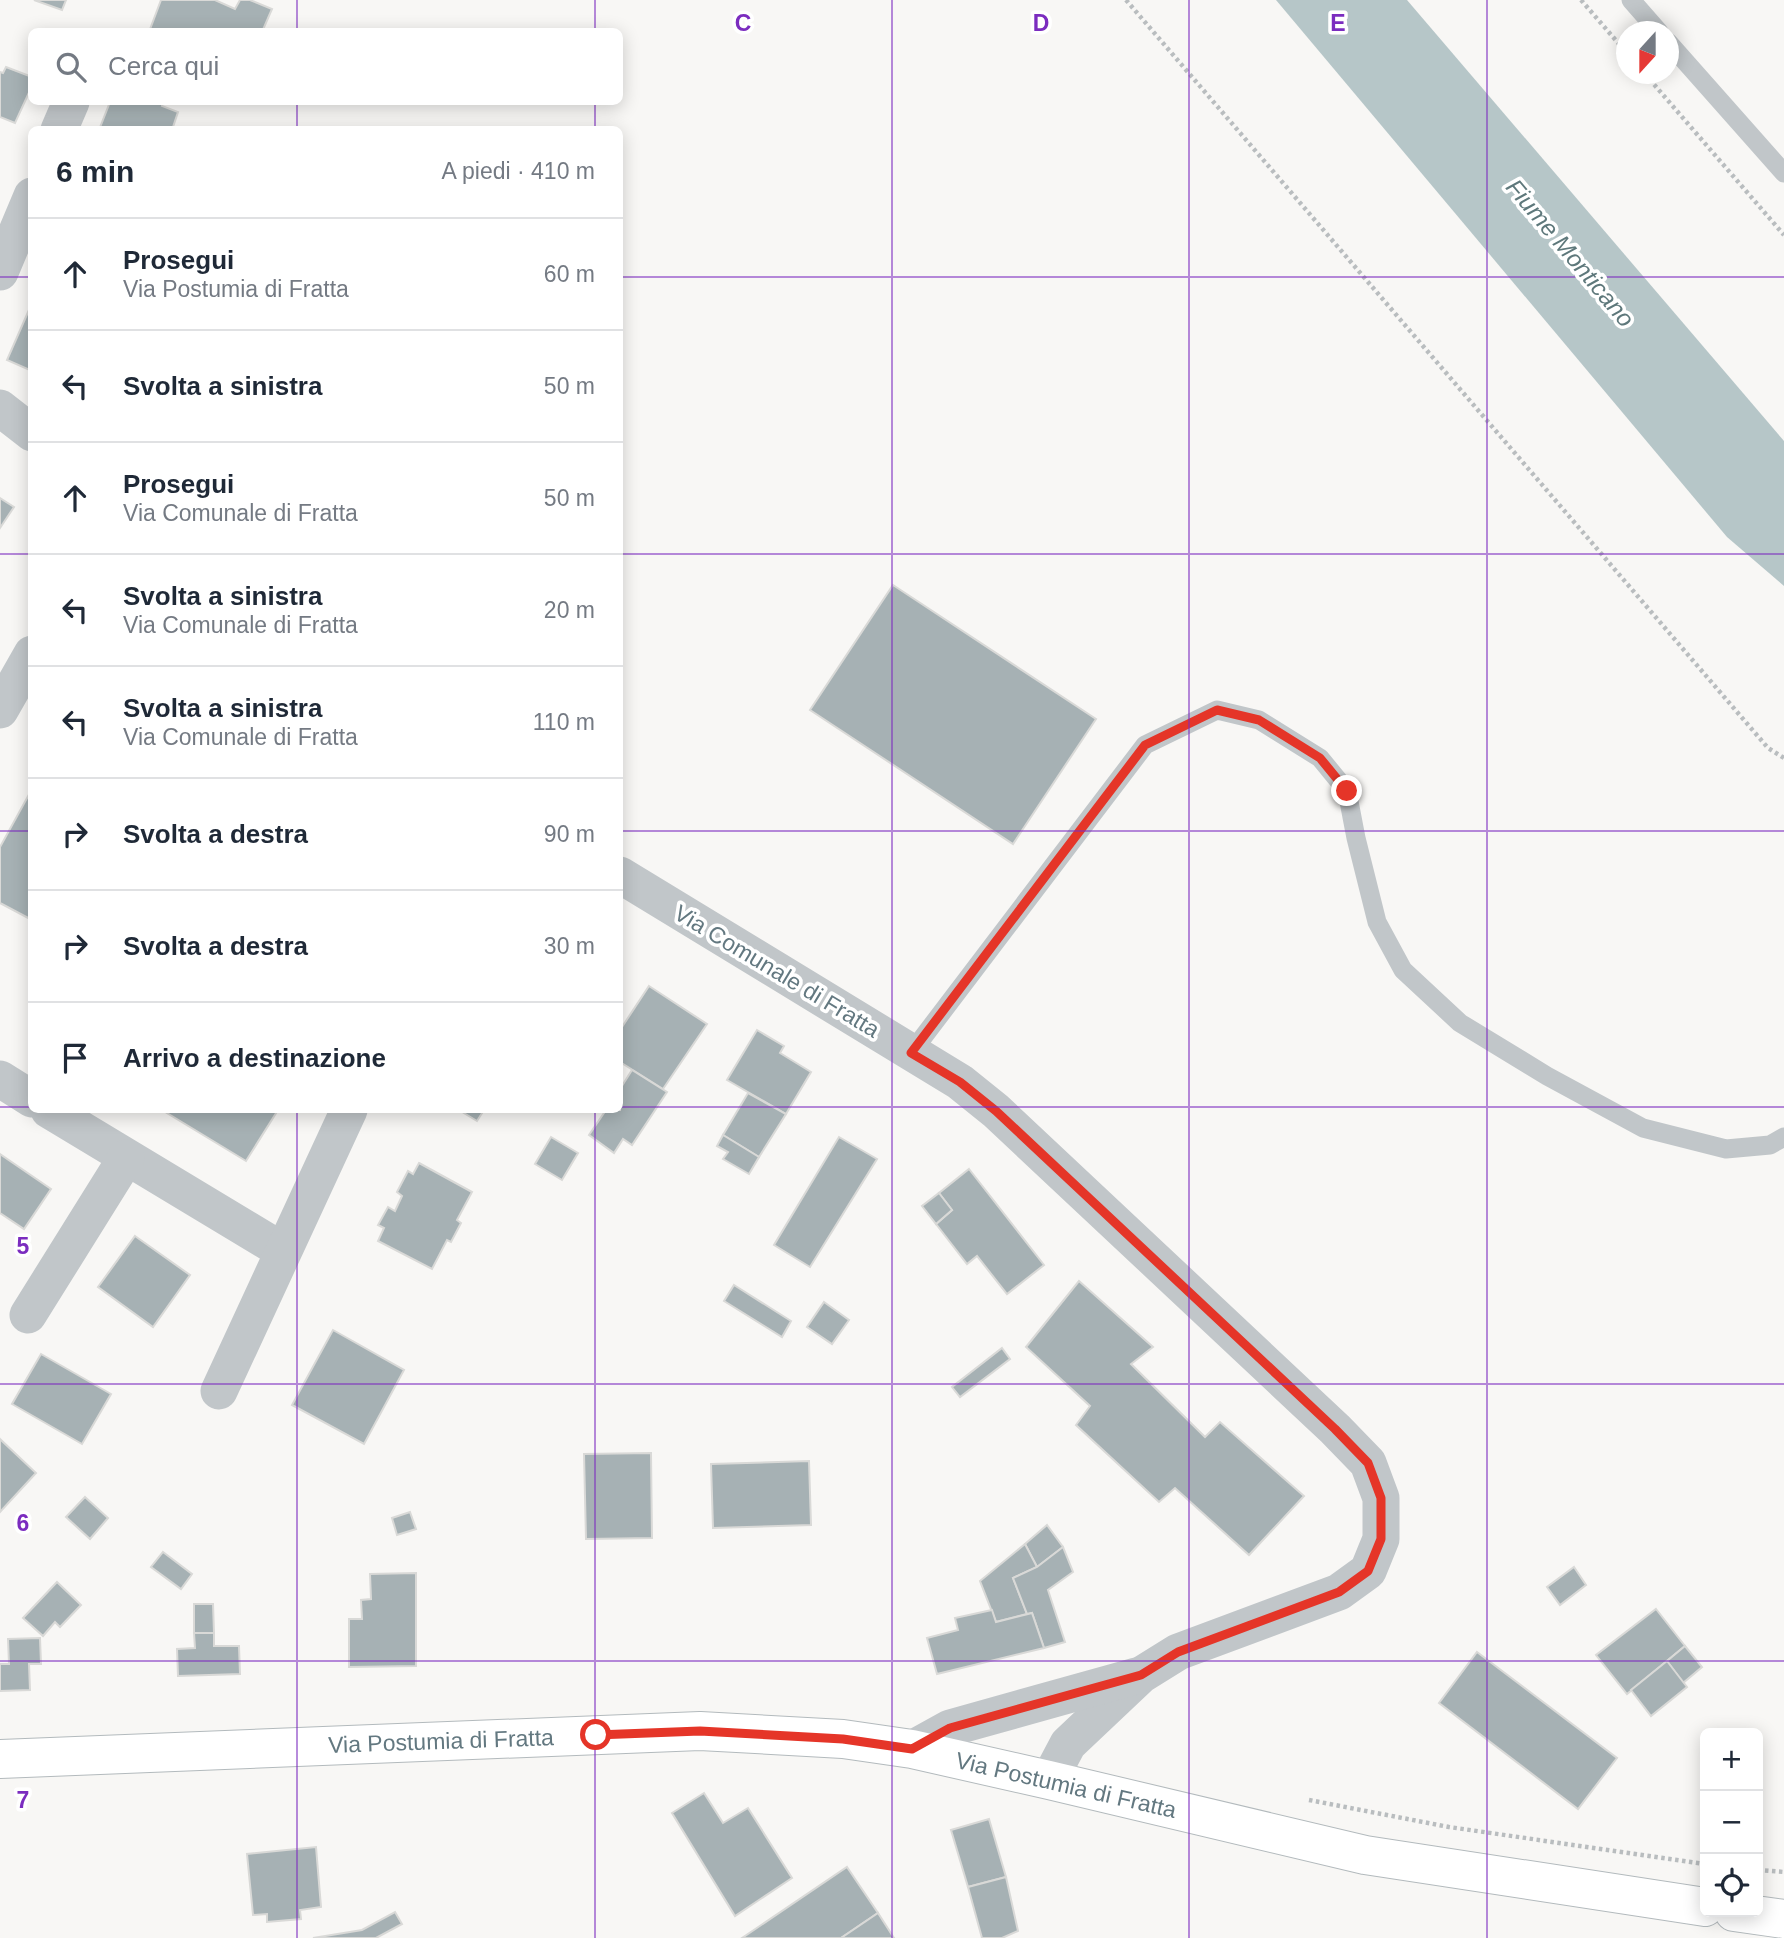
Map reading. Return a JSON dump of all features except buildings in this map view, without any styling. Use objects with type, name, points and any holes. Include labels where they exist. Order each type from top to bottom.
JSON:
[{"type":"main road","name":"Via Postumia di Fratta","points":[[0,1759],[700,1731],[843,1739],[912,1749],[1365,1856],[1700,1906]]},
{"type":"main road","points":[[1763,1916],[1784,1919]]},
{"type":"street","points":[[61,126],[70,105]]},
{"type":"street","points":[[0,272],[28,206]]},
{"type":"street","points":[[0,408],[28,430]]},
{"type":"street","points":[[0,710],[28,661]]},
{"type":"street","name":"Via Comunale di Fratta","points":[[623,877],[960,1082],[996,1111],[1368,1463],[1381,1498],[1381,1539],[1368,1571],[1339,1592],[1178,1652],[1141,1675],[1068,1744],[1049,1780]]},
{"type":"street","points":[[0,1079],[28,1096]]},
{"type":"street","points":[[54,1113],[284,1251]]},
{"type":"street","points":[[219,1391],[348,1113]]},
{"type":"street","points":[[28,1315],[126,1158]]},
{"type":"street","points":[[912,1749],[950,1728],[1141,1675]]},
{"type":"lane","points":[[1631,0],[1649,21]]},
{"type":"lane","points":[[1679,54],[1784,173]]},
{"type":"lane","points":[[911,1053],[1145,745],[1217,710],[1259,720],[1320,758],[1347,791],[1377,922],[1403,970],[1460,1023],[1547,1076],[1643,1128],[1726,1149],[1770,1145],[1784,1137]]},
{"type":"path","points":[[1126,0],[1768,748],[1784,758]]},
{"type":"path","points":[[1581,0],[1616,40]]},
{"type":"path","points":[[1654,84],[1784,235]]},
{"type":"path","points":[[1763,1870],[1784,1872]]},
{"type":"water","name":"Fiume Monticano","points":[[1276,0],[1407,0],[1784,441],[1784,586],[1727,537]]},
{"type":"route","points":[[596,1735],[700,1731],[843,1739],[912,1749],[950,1728],[1141,1675],[1178,1652],[1339,1592],[1368,1571],[1381,1539],[1381,1498],[1368,1463],[996,1111],[960,1082],[911,1053],[1145,745],[1217,710],[1259,720],[1320,758],[1347,791]]}]
